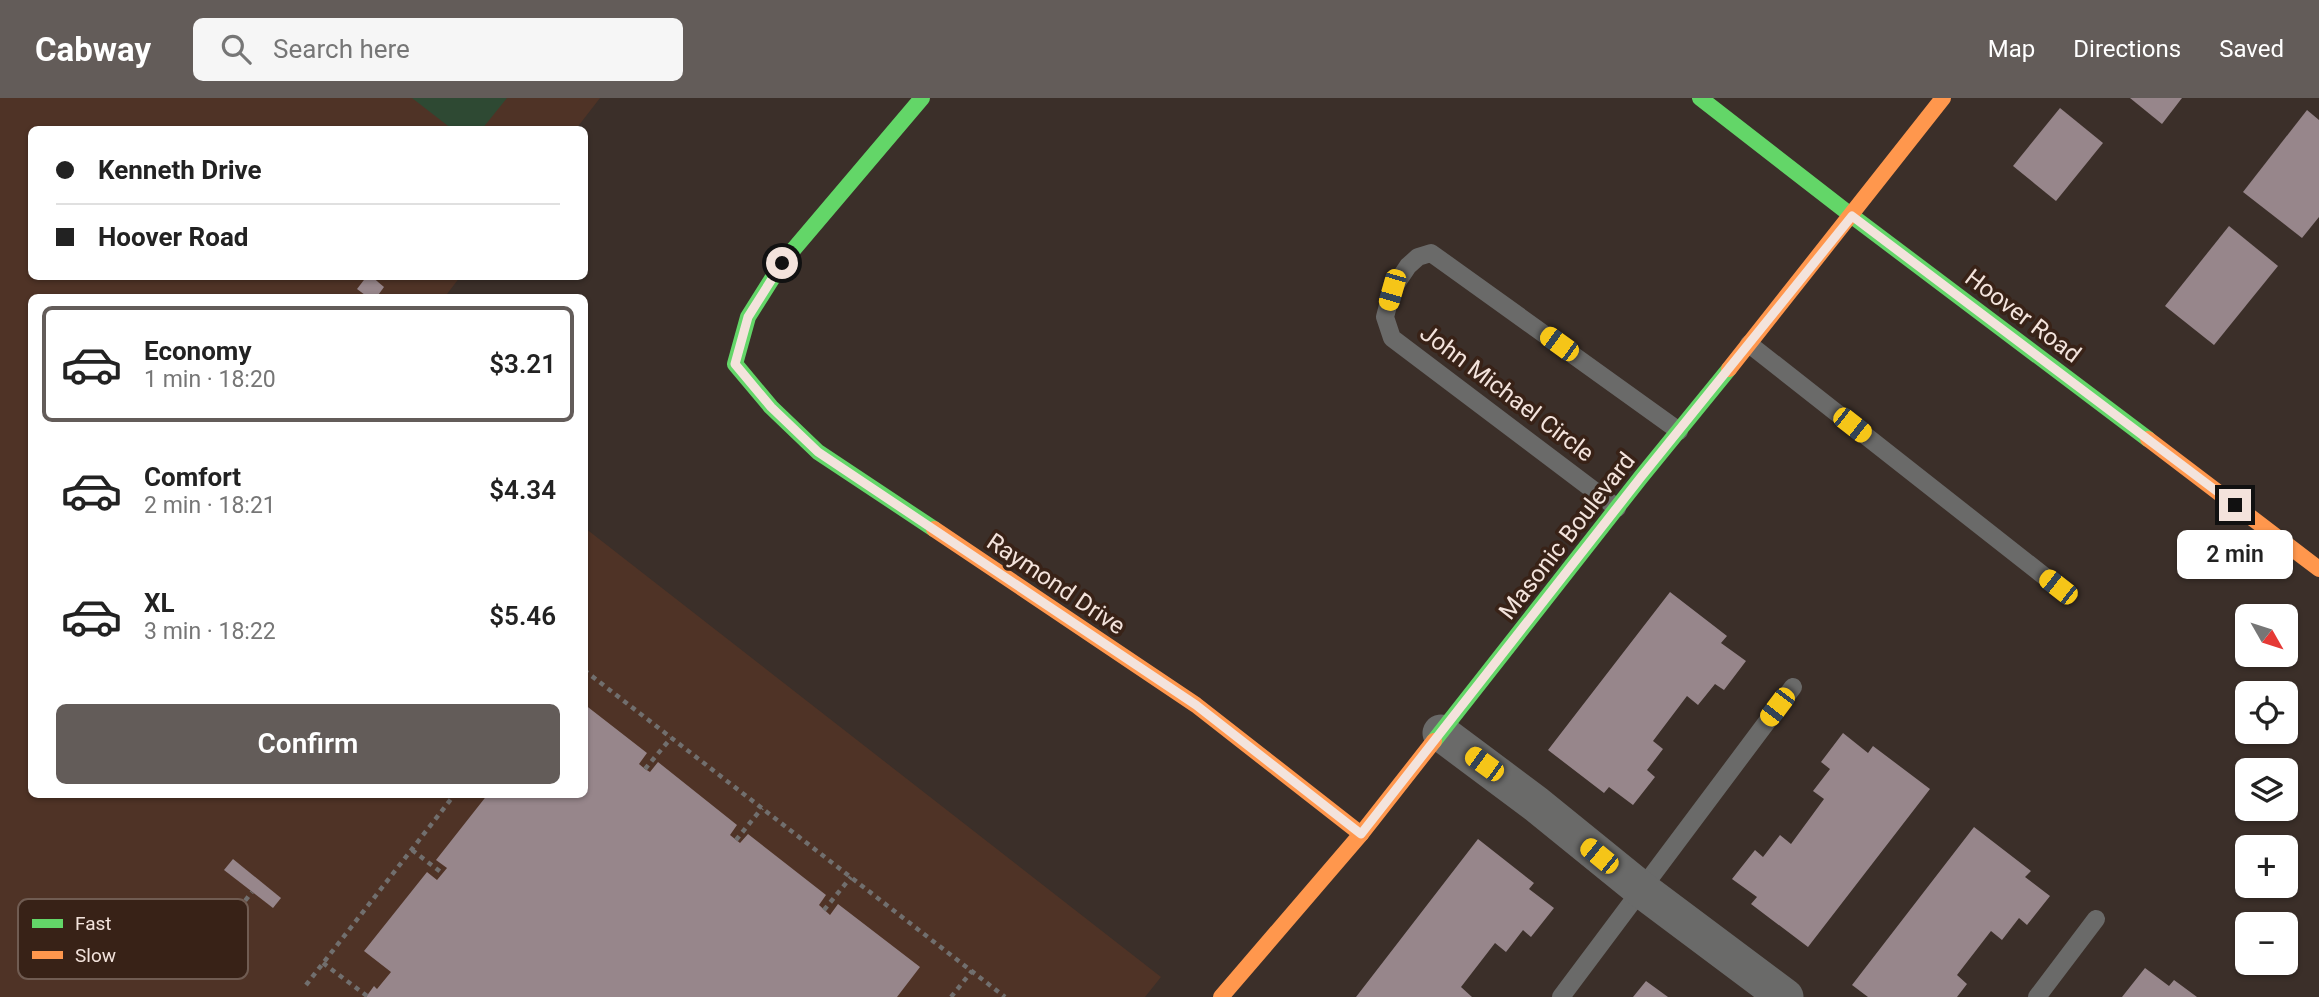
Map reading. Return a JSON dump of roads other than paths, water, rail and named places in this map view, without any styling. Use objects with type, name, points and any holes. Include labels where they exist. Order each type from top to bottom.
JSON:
[{"type":"street","name":"Raymond Drive","points":[[922,98],[782,263],[748,317],[735,364],[771,407],[818,452],[1196,705],[1361,834]]},
{"type":"street","name":"Hoover Road","points":[[1700,98],[2319,569]]},
{"type":"street","name":"Masonic Boulevard","points":[[1221,997],[1361,834],[1943,98]]},
{"type":"street","points":[[1441,733],[1536,804],[1642,890],[1785,997]]},
{"type":"lane","name":"John Michael Circle","points":[[1618,508],[1392,338],[1385,317],[1392,290],[1408,266],[1418,257],[1431,253],[1679,431]]},
{"type":"lane","points":[[1749,344],[2058,587]]},
{"type":"lane","points":[[1561,997],[1793,687]]},
{"type":"lane","points":[[2038,997],[2096,919]]}]
